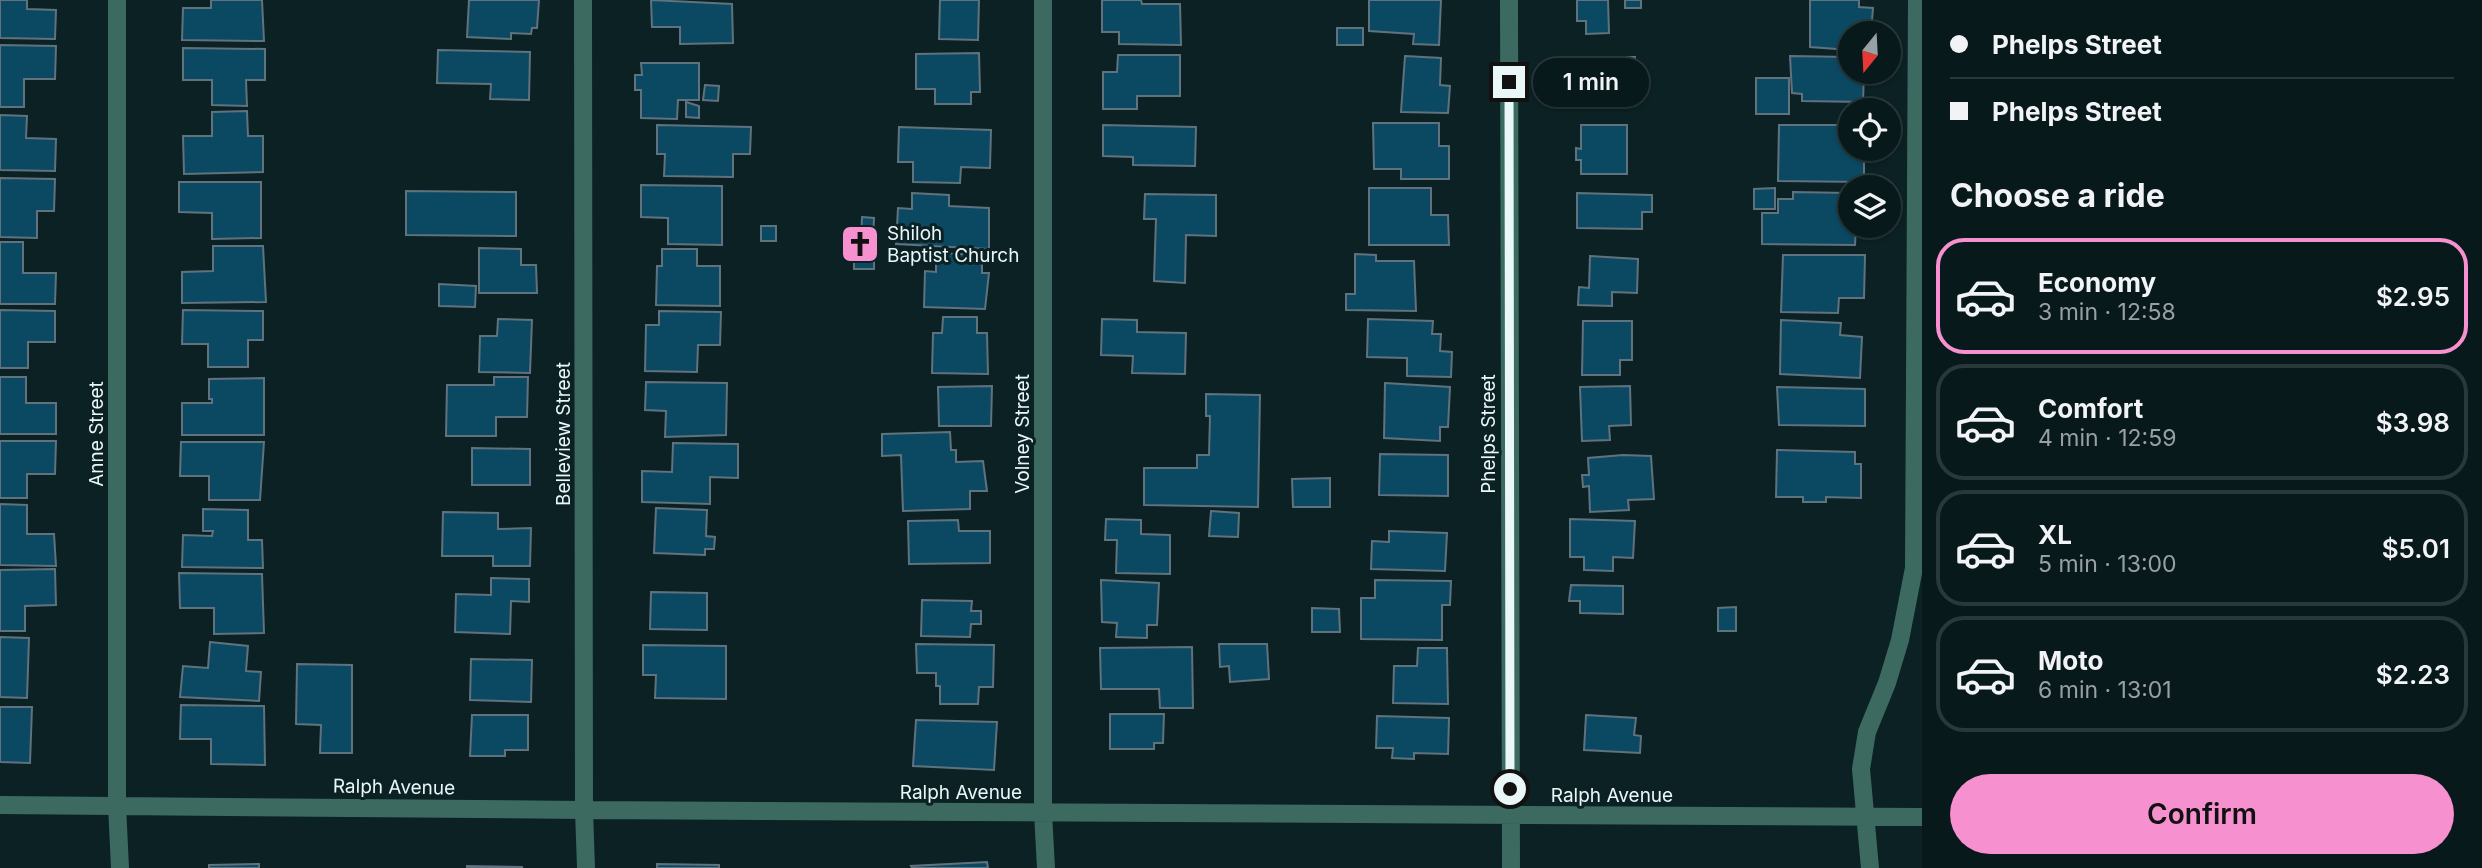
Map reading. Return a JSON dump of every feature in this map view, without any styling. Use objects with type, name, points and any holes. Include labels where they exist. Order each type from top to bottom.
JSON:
[{"type":"street","name":"Anne Street","points":[[117,0],[117,806],[120,868]]},
{"type":"street","name":"Belleview Street","points":[[583,0],[586,868]]},
{"type":"street","name":"Volney Street","points":[[1043,0],[1043,813],[1046,868]]},
{"type":"street","name":"Phelps Street","points":[[1509,0],[1511,868]]},
{"type":"street","points":[[1870,868],[1861,769],[1867,732],[1900,640],[1914,568],[1917,0]]},
{"type":"street","name":"Ralph Avenue","points":[[0,805],[1922,817]]},
{"type":"building","points":[[0,0],[27,0],[27,9],[56,10],[55,39],[0,38]]},
{"type":"building","points":[[211,0],[262,0],[264,41],[182,40],[183,8],[211,8]]},
{"type":"building","points":[[469,0],[539,0],[537,28],[532,28],[531,34],[511,33],[511,39],[467,37]]},
{"type":"building","points":[[651,0],[732,4],[733,43],[680,44],[680,27],[652,27]]},
{"type":"building","points":[[940,0],[979,0],[978,40],[939,39]]},
{"type":"building","points":[[1102,0],[1180,4],[1181,45],[1119,44],[1119,32],[1102,32]]},
{"type":"building","points":[[1369,0],[1441,0],[1439,45],[1413,44],[1414,34],[1369,31]]},
{"type":"building","points":[[1577,0],[1608,0],[1609,33],[1586,34],[1586,21],[1577,21]]},
{"type":"building","points":[[1625,0],[1641,0],[1641,8],[1625,8]]},
{"type":"building","points":[[1810,0],[1859,0],[1859,7],[1873,8],[1872,21],[1838,21],[1838,49],[1810,47]]},
{"type":"building","points":[[1337,28],[1363,28],[1363,45],[1337,45]]},
{"type":"building","points":[[0,45],[56,46],[55,79],[24,79],[24,107],[0,107]]},
{"type":"building","points":[[183,48],[265,49],[265,80],[246,80],[247,106],[212,105],[212,80],[183,80]]},
{"type":"building","points":[[438,50],[530,52],[529,100],[490,99],[491,84],[437,83]]},
{"type":"building","points":[[979,53],[980,92],[971,92],[971,104],[935,104],[935,89],[916,89],[916,54]]},
{"type":"building","points":[[1118,55],[1180,55],[1180,96],[1137,96],[1137,109],[1103,109],[1103,72],[1117,72]]},
{"type":"building","points":[[1405,56],[1441,58],[1440,85],[1450,86],[1448,113],[1401,112]]},
{"type":"building","points":[[1790,56],[1838,57],[1838,84],[1864,84],[1863,98],[1838,98],[1838,102],[1802,101],[1802,94],[1792,93]]},
{"type":"building","points":[[1580,57],[1635,57],[1635,106],[1579,106]]},
{"type":"building","points":[[641,63],[699,63],[699,100],[678,100],[677,119],[641,118],[641,90],[635,90],[635,75],[642,75]]},
{"type":"building","points":[[1756,78],[1789,78],[1789,114],[1756,114]]},
{"type":"building","points":[[705,85],[719,86],[718,101],[703,100]]},
{"type":"building","points":[[686,102],[699,106],[699,118],[686,117]]},
{"type":"building","points":[[247,111],[248,136],[263,136],[263,172],[184,174],[183,136],[212,136],[212,112]]},
{"type":"building","points":[[0,115],[27,116],[26,138],[56,139],[55,171],[0,170]]},
{"type":"building","points":[[1373,123],[1439,123],[1439,146],[1449,146],[1449,179],[1401,179],[1401,169],[1374,169]]},
{"type":"building","points":[[657,125],[751,127],[750,154],[733,154],[733,177],[664,176],[665,154],[657,154]]},
{"type":"building","points":[[1103,125],[1196,127],[1195,166],[1133,165],[1133,157],[1103,156]]},
{"type":"building","points":[[1581,125],[1627,125],[1627,174],[1581,174],[1581,160],[1576,160],[1576,148],[1581,149]]},
{"type":"building","points":[[1779,125],[1838,125],[1838,161],[1864,161],[1864,175],[1838,175],[1838,182],[1778,181]]},
{"type":"building","points":[[899,127],[991,130],[990,168],[961,167],[960,183],[913,182],[913,162],[898,162]]},
{"type":"building","points":[[0,178],[55,179],[54,211],[37,211],[37,238],[0,237]]},
{"type":"building","points":[[179,182],[261,182],[261,238],[212,239],[212,213],[179,212]]},
{"type":"building","points":[[641,185],[722,186],[722,245],[668,244],[668,218],[641,217]]},
{"type":"building","points":[[1369,188],[1431,188],[1431,215],[1448,215],[1449,245],[1369,245]]},
{"type":"building","points":[[1775,188],[1775,209],[1754,209],[1754,189]]},
{"type":"building","points":[[406,191],[516,192],[516,236],[406,235]]},
{"type":"building","points":[[1793,192],[1838,193],[1838,238],[1855,238],[1855,245],[1762,244],[1762,213],[1778,213],[1778,199],[1793,199]]},
{"type":"building","points":[[912,193],[949,195],[949,206],[989,208],[989,249],[896,244],[898,208],[912,209]]},
{"type":"building","points":[[1577,193],[1652,195],[1652,212],[1642,212],[1642,229],[1577,228]]},
{"type":"building","points":[[1145,194],[1216,195],[1216,236],[1186,235],[1185,283],[1154,281],[1156,219],[1144,219]]},
{"type":"building","points":[[862,217],[874,218],[873,239],[861,239]]},
{"type":"building","points":[[761,226],[776,226],[776,241],[761,241]]},
{"type":"building","points":[[0,242],[23,242],[23,273],[56,273],[55,304],[0,304]]},
{"type":"building","points":[[213,246],[263,246],[266,302],[182,303],[182,272],[213,271]]},
{"type":"building","points":[[479,248],[521,249],[521,265],[536,265],[537,293],[479,293]]},
{"type":"building","points":[[662,249],[697,249],[697,266],[720,266],[720,306],[656,305],[657,266],[662,266]]},
{"type":"building","points":[[854,249],[874,250],[874,269],[854,269]]},
{"type":"building","points":[[936,253],[982,255],[982,273],[989,273],[985,309],[924,307],[925,271],[936,272]]},
{"type":"building","points":[[1355,254],[1376,255],[1376,261],[1414,261],[1416,311],[1346,310],[1346,294],[1355,294]]},
{"type":"building","points":[[1783,255],[1865,255],[1864,298],[1839,298],[1838,313],[1781,312]]},
{"type":"building","points":[[1590,256],[1638,259],[1637,293],[1612,292],[1612,306],[1578,305],[1579,287],[1589,288]]},
{"type":"building","points":[[439,284],[476,286],[475,307],[439,306]]},
{"type":"building","points":[[0,310],[55,311],[55,342],[28,342],[28,368],[0,368]]},
{"type":"building","points":[[183,310],[263,311],[263,340],[248,340],[248,367],[208,367],[208,344],[182,344]]},
{"type":"building","points":[[659,311],[721,312],[720,345],[698,345],[697,372],[645,371],[646,325],[659,325]]},
{"type":"building","points":[[943,317],[977,317],[977,333],[987,333],[988,374],[932,373],[933,333],[942,333]]},
{"type":"building","points":[[498,319],[532,320],[530,373],[479,372],[480,336],[497,336]]},
{"type":"building","points":[[1102,319],[1137,320],[1137,332],[1186,333],[1185,374],[1132,373],[1133,356],[1101,355]]},
{"type":"building","points":[[1368,319],[1433,321],[1432,334],[1441,334],[1440,351],[1452,352],[1451,377],[1407,376],[1407,358],[1367,357]]},
{"type":"building","points":[[1781,320],[1841,323],[1840,335],[1862,337],[1860,378],[1780,374]]},
{"type":"building","points":[[1583,321],[1632,321],[1632,360],[1620,360],[1620,375],[1582,375]]},
{"type":"building","points":[[0,377],[26,377],[26,403],[56,403],[56,434],[0,434]]},
{"type":"building","points":[[494,377],[528,377],[527,417],[496,417],[496,436],[446,436],[447,385],[494,385]]},
{"type":"building","points":[[264,378],[264,435],[182,435],[182,403],[212,403],[212,399],[209,399],[209,379]]},
{"type":"building","points":[[646,382],[727,383],[726,435],[665,437],[666,411],[645,410]]},
{"type":"building","points":[[1385,383],[1450,387],[1448,427],[1440,427],[1440,441],[1384,438]]},
{"type":"building","points":[[992,386],[991,426],[939,426],[938,387]]},
{"type":"building","points":[[1630,386],[1631,425],[1609,426],[1610,440],[1582,441],[1580,387]]},
{"type":"building","points":[[1777,387],[1865,389],[1865,426],[1779,425]]},
{"type":"building","points":[[1206,394],[1260,395],[1258,507],[1144,505],[1144,468],[1197,468],[1197,455],[1209,455],[1210,416],[1206,416]]},
{"type":"building","points":[[950,432],[951,450],[956,450],[956,462],[983,461],[987,491],[970,491],[970,509],[903,511],[901,455],[882,456],[882,434]]},
{"type":"building","points":[[0,441],[56,441],[55,474],[27,474],[27,498],[0,498]]},
{"type":"building","points":[[181,442],[264,442],[260,500],[209,500],[209,476],[180,476]]},
{"type":"building","points":[[673,443],[738,444],[738,478],[710,477],[710,504],[642,502],[642,471],[672,472]]},
{"type":"building","points":[[472,448],[530,449],[530,485],[472,485]]},
{"type":"building","points":[[1777,450],[1855,452],[1855,464],[1861,464],[1861,498],[1826,497],[1826,502],[1803,502],[1803,497],[1776,497]]},
{"type":"building","points":[[1380,454],[1448,455],[1448,496],[1379,495]]},
{"type":"building","points":[[1651,456],[1654,499],[1628,500],[1629,510],[1590,512],[1589,486],[1583,487],[1582,475],[1589,475],[1588,458]]},
{"type":"building","points":[[1330,478],[1330,507],[1293,507],[1292,479]]},
{"type":"building","points":[[0,504],[27,505],[27,534],[54,534],[56,566],[0,565]]},
{"type":"building","points":[[656,508],[707,510],[706,536],[715,537],[714,549],[705,549],[705,555],[654,553]]},
{"type":"building","points":[[203,509],[248,510],[248,540],[262,540],[263,568],[182,567],[183,535],[212,536],[213,531],[203,531]]},
{"type":"building","points":[[1211,511],[1239,513],[1238,537],[1209,536]]},
{"type":"building","points":[[443,512],[498,513],[498,529],[531,528],[530,566],[493,566],[493,556],[442,556]]},
{"type":"building","points":[[1106,519],[1141,520],[1141,534],[1170,535],[1170,574],[1116,573],[1117,540],[1105,540]]},
{"type":"building","points":[[1570,519],[1635,521],[1633,558],[1613,557],[1613,571],[1584,570],[1584,557],[1570,557]]},
{"type":"building","points":[[958,520],[959,531],[990,531],[990,563],[909,564],[908,521]]},
{"type":"building","points":[[1389,531],[1447,533],[1445,571],[1371,569],[1372,541],[1389,542]]},
{"type":"building","points":[[55,569],[56,605],[25,606],[25,631],[0,631],[0,570]]},
{"type":"building","points":[[179,573],[262,574],[264,633],[214,634],[214,608],[180,608]]},
{"type":"building","points":[[491,578],[529,579],[529,602],[511,601],[510,634],[455,632],[456,594],[491,595]]},
{"type":"building","points":[[1101,580],[1159,583],[1157,625],[1147,625],[1147,638],[1116,637],[1117,623],[1102,622]]},
{"type":"building","points":[[1375,580],[1451,581],[1450,605],[1442,605],[1442,640],[1361,639],[1361,598],[1375,598]]},
{"type":"building","points":[[1571,585],[1623,586],[1623,614],[1580,613],[1580,601],[1569,601]]},
{"type":"building","points":[[651,592],[707,593],[707,630],[650,629]]},
{"type":"building","points":[[922,600],[972,601],[971,611],[981,611],[981,624],[971,624],[970,637],[921,636]]},
{"type":"building","points":[[1736,607],[1736,631],[1718,631],[1718,608]]},
{"type":"building","points":[[1312,608],[1339,609],[1340,632],[1312,632]]},
{"type":"building","points":[[0,637],[29,638],[27,698],[0,697]]},
{"type":"building","points":[[210,642],[248,646],[246,671],[261,672],[259,701],[180,697],[183,666],[208,668]]},
{"type":"building","points":[[916,644],[994,645],[993,687],[979,687],[978,704],[940,704],[940,686],[936,686],[936,673],[917,673]]},
{"type":"building","points":[[1219,644],[1267,644],[1269,679],[1230,682],[1229,666],[1220,667]]},
{"type":"building","points":[[643,645],[726,646],[726,699],[655,698],[656,675],[643,675]]},
{"type":"building","points":[[1192,647],[1193,708],[1160,708],[1159,689],[1101,689],[1100,648]]},
{"type":"building","points":[[1418,648],[1447,648],[1448,704],[1393,703],[1394,666],[1417,666]]},
{"type":"building","points":[[471,659],[532,660],[531,702],[470,700]]},
{"type":"building","points":[[297,664],[352,665],[352,753],[320,753],[321,725],[296,724]]},
{"type":"building","points":[[181,705],[264,706],[265,765],[211,764],[211,739],[180,739]]},
{"type":"building","points":[[0,707],[32,707],[30,763],[0,762]]},
{"type":"building","points":[[1110,714],[1164,714],[1163,743],[1154,743],[1154,749],[1110,749]]},
{"type":"building","points":[[472,715],[528,715],[528,750],[505,750],[505,756],[470,756]]},
{"type":"building","points":[[1586,715],[1636,718],[1634,735],[1641,736],[1640,753],[1584,750]]},
{"type":"building","points":[[1377,716],[1449,718],[1448,754],[1414,753],[1414,759],[1392,758],[1393,748],[1376,748]]},
{"type":"building","points":[[916,720],[997,722],[994,770],[913,766]]},
{"type":"building","points":[[987,862],[988,868],[911,866]]},
{"type":"building","points":[[259,864],[259,868],[209,868],[209,865]]},
{"type":"building","points":[[657,864],[719,865],[719,868],[657,868]]},
{"type":"building","points":[[522,867],[522,868],[467,868]]},
{"type":"place","name":"Shiloh Baptist Church","points":[[860,244]]},
{"type":"route","points":[[1509,82],[1510,789]]}]
